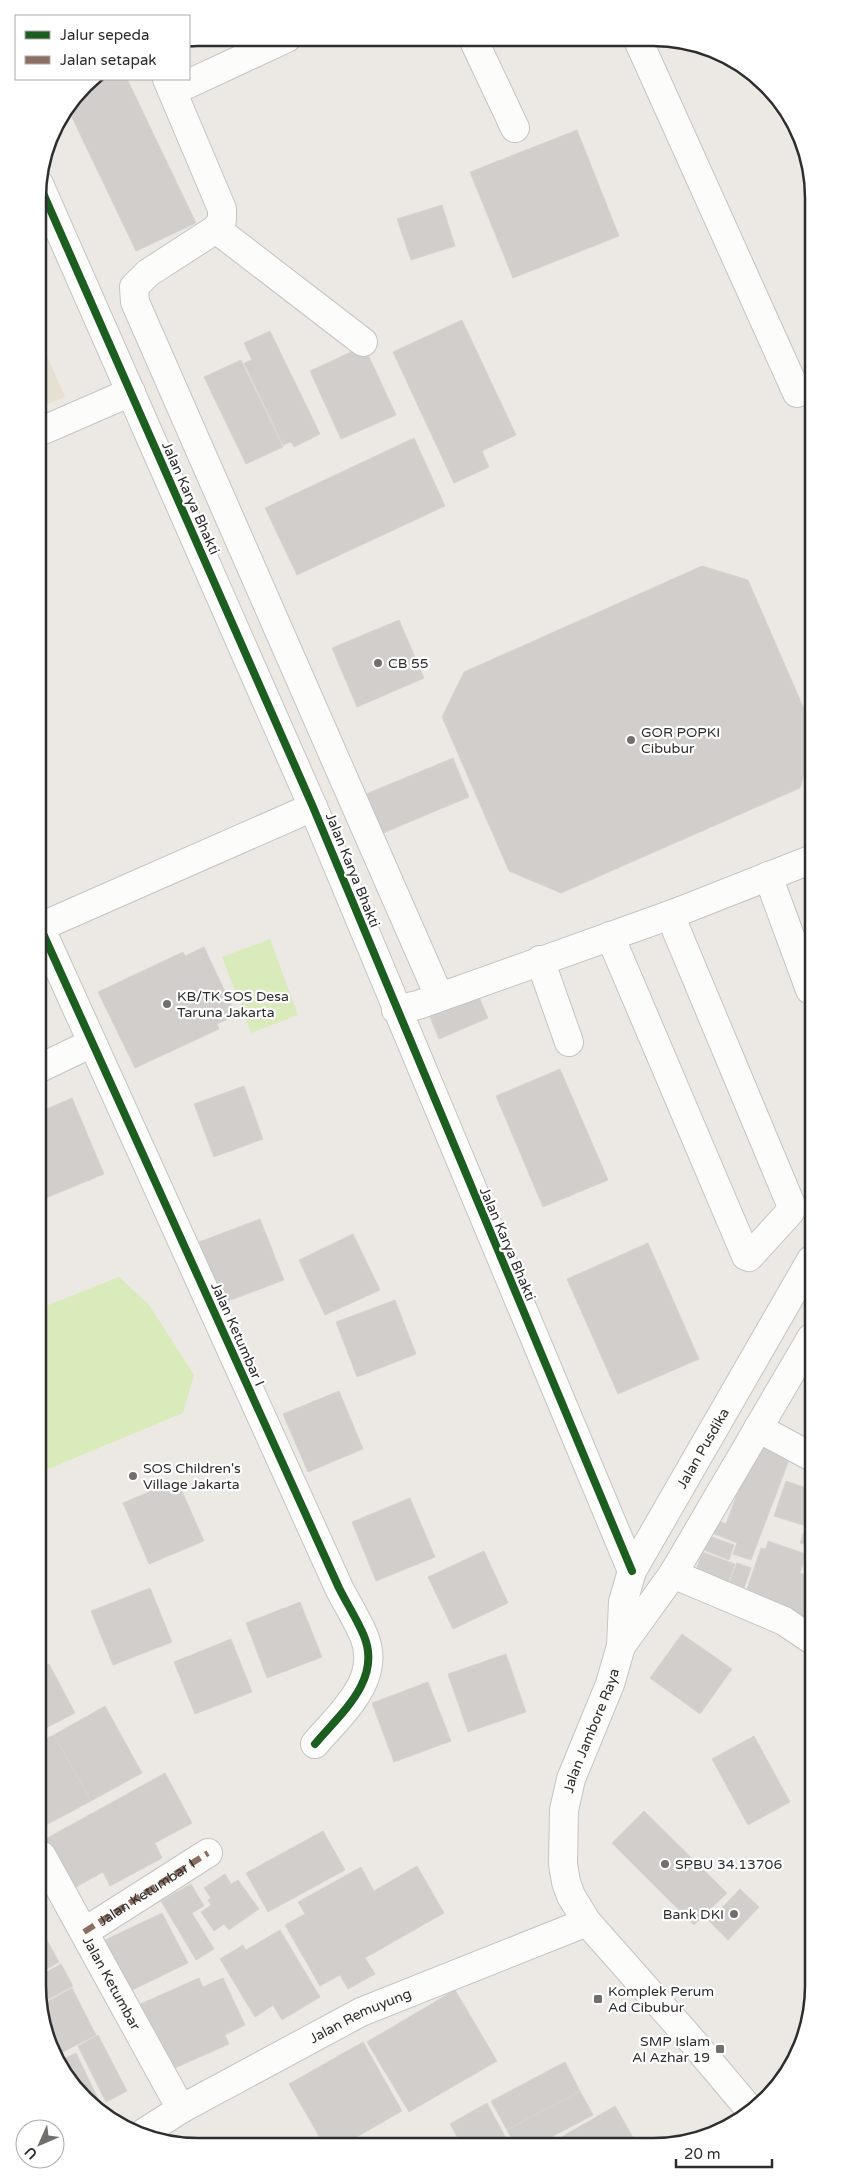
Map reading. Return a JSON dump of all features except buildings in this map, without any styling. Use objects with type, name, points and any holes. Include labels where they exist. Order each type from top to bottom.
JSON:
[{"type":"street","points":[[190,77],[267,46]]},
{"type":"street","points":[[476,46],[515,128]]},
{"type":"street","points":[[641,46],[797,393]]},
{"type":"street","points":[[182,80],[170,85],[222,209],[222,221],[216,228],[148,273],[134,286],[135,302],[439,996]]},
{"type":"street","name":"Jalan Karya Bhakti","points":[[47,202],[313,807],[396,1010],[632,1571]]},
{"type":"street","points":[[216,228],[363,342]]},
{"type":"street","points":[[47,428],[131,392]]},
{"type":"street","points":[[47,924],[313,807]]},
{"type":"street","points":[[396,1010],[418,1005],[670,915],[805,862]]},
{"type":"street","points":[[768,876],[805,975]]},
{"type":"street","points":[[610,936],[746,1256],[749,1257],[790,1212],[792,1207],[670,915]]},
{"type":"street","name":"Jalan Ketumbar I","points":[[47,942],[339,1588],[364,1636],[369,1664],[362,1687],[315,1744]]},
{"type":"street","points":[[540,960],[569,1042]]},
{"type":"street","points":[[47,1065],[92,1043]]},
{"type":"street","name":"Jalan Pusdika","points":[[622,1646],[623,1602],[632,1571],[804,1271]]},
{"type":"street","name":"Jalan Jambore Raya","points":[[746,2105],[587,1922],[571,1896],[566,1882],[563,1864],[564,1810],[571,1779],[610,1684],[622,1646],[674,1574],[804,1349]]},
{"type":"street","points":[[758,1428],[804,1453]]},
{"type":"street","points":[[674,1574],[784,1621],[804,1635]]},
{"type":"street","name":"Jalan Ketumbar I","points":[[84,1932],[208,1853]]},
{"type":"street","name":"Jalan Ketumbar","points":[[46,1863],[181,2109]]},
{"type":"street","name":"Jalan Remuyung","points":[[148,2130],[181,2109],[361,2012],[587,1922]]},
{"type":"shaded area","points":[[47,356],[65,397],[47,404]]},
{"type":"green space","points":[[270,939],[298,1015],[251,1033],[222,957]]},
{"type":"green space","points":[[119,1277],[149,1305],[194,1375],[183,1413],[46,1470],[46,1306]]},
{"type":"marked path","points":[[84,1932],[208,1853]]},
{"type":"cycle path","points":[[47,202],[313,807],[632,1571]]},
{"type":"cycle path","points":[[47,942],[339,1588],[364,1636],[368,1652],[368,1667],[363,1681],[347,1708],[315,1744]]},
{"type":"place","name":"CB 55","points":[[378,663]]},
{"type":"place","name":"GOR POPKI Cibubur","points":[[631,740]]},
{"type":"place","name":"KB/TK SOS Desa Taruna Jakarta","points":[[167,1004]]},
{"type":"place","name":"SOS Children's Village Jakarta","points":[[133,1476]]},
{"type":"place","name":"SPBU 34.13706","points":[[665,1864]]},
{"type":"place","name":"Bank DKI","points":[[734,1914]]},
{"type":"place","name":"Komplek Perum Ad Cibubur","points":[[598,1999]]},
{"type":"place","name":"SMP Islam Al Azhar 19","points":[[720,2049]]}]
